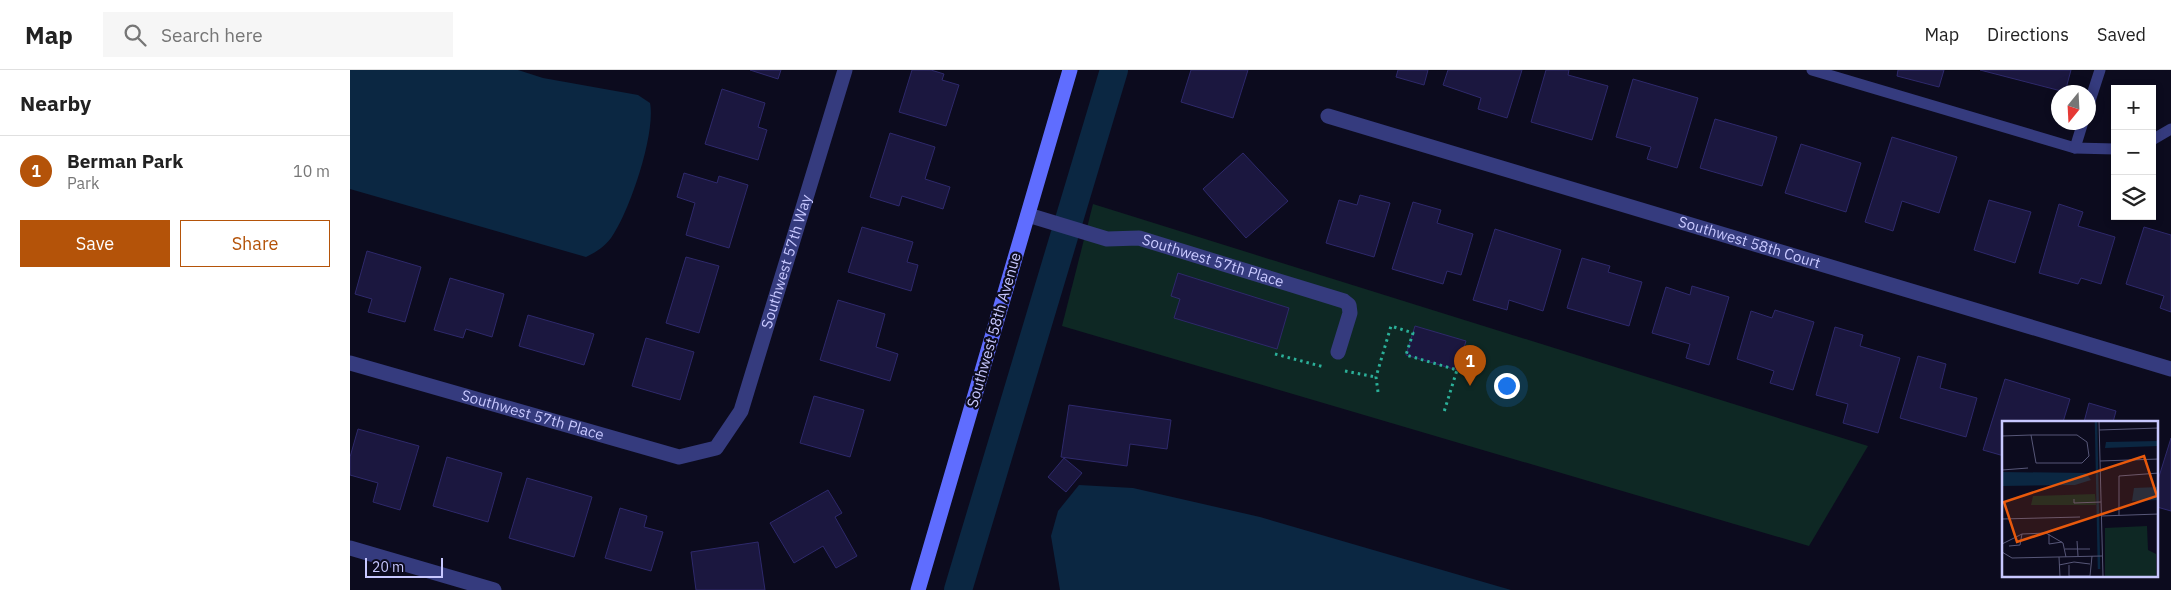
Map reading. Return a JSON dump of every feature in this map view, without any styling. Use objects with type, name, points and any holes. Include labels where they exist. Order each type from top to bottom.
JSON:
[{"type":"street","name":"Southwest 57th Way","points":[[716,448],[741,411],[845,70]]},
{"type":"street","name":"Southwest 58th Avenue","points":[[918,590],[1033,217],[1070,70]]},
{"type":"street","name":"Southwest 58th Court","points":[[1328,116],[2171,368]]},
{"type":"street","name":"Southwest 57th Place","points":[[1033,217],[1095,237],[1107,239],[1139,238],[1344,301],[1349,305],[1350,312],[1338,352]]},
{"type":"street","name":"Southwest 57th Place","points":[[350,363],[679,457],[716,448]]},
{"type":"street","points":[[350,548],[494,590]]},
{"type":"lane","points":[[1812,70],[2075,148],[2111,149]]},
{"type":"lane","points":[[2095,85],[2100,70]]},
{"type":"lane","points":[[2156,138],[2171,129]]},
{"type":"lane","points":[[2075,148],[2081,130]]},
{"type":"path","points":[[1378,392],[1376,377],[1391,326],[1413,333],[1406,355],[1457,370],[1444,412]]},
{"type":"green space","points":[[1093,204],[1868,446],[1809,546],[1062,326]]},
{"type":"water","points":[[350,70],[518,70],[543,78],[638,95],[650,103],[649,134],[640,173],[626,211],[611,238],[600,249],[586,257],[350,189]]},
{"type":"water","points":[[1079,485],[1133,488],[1260,517],[1511,590],[1060,590],[1051,536],[1058,511]]},
{"type":"building","points":[[750,70],[781,70],[778,79]]},
{"type":"building","points":[[912,70],[931,70],[944,74],[942,80],[959,85],[946,126],[899,112]]},
{"type":"building","points":[[1191,70],[1248,70],[1233,118],[1181,102]]},
{"type":"building","points":[[1398,70],[1428,70],[1424,85],[1396,77]]},
{"type":"building","points":[[1448,70],[1522,70],[1507,118],[1478,109],[1481,98],[1443,85]]},
{"type":"building","points":[[1546,70],[1569,70],[1568,75],[1608,86],[1592,140],[1531,122]]},
{"type":"building","points":[[1898,70],[1944,70],[1939,87],[1897,76]]},
{"type":"building","points":[[1980,70],[2071,70],[2067,85],[2051,85],[2051,88]]},
{"type":"building","points":[[1633,79],[1698,98],[1677,168],[1647,159],[1651,147],[1616,137]]},
{"type":"building","points":[[722,89],[765,103],[758,127],[767,130],[758,160],[705,144]]},
{"type":"building","points":[[1715,119],[1777,137],[1762,186],[1700,168]]},
{"type":"building","points":[[890,133],[935,147],[925,179],[950,187],[943,209],[902,196],[899,206],[870,197]]},
{"type":"building","points":[[1892,137],[1957,157],[1939,213],[1902,201],[1893,231],[1865,222]]},
{"type":"building","points":[[1801,144],[1861,163],[1846,212],[1785,193]]},
{"type":"building","points":[[1243,153],[1288,201],[1246,238],[1203,189]]},
{"type":"building","points":[[684,173],[717,183],[719,176],[748,185],[729,248],[686,235],[695,203],[677,197]]},
{"type":"building","points":[[1360,195],[1390,203],[1374,257],[1326,243],[1339,200],[1357,205]]},
{"type":"building","points":[[1989,200],[2031,212],[2015,263],[1974,250]]},
{"type":"building","points":[[1413,202],[1441,210],[1437,223],[1473,234],[1461,275],[1447,271],[1443,284],[1392,269]]},
{"type":"building","points":[[2059,204],[2083,212],[2078,226],[2115,237],[2101,284],[2081,278],[2078,284],[2039,273]]},
{"type":"building","points":[[862,227],[913,242],[907,262],[918,265],[911,291],[848,272]]},
{"type":"building","points":[[2144,227],[2171,235],[2171,312],[2160,308],[2164,296],[2126,284]]},
{"type":"building","points":[[1495,229],[1561,250],[1543,311],[1509,300],[1507,310],[1473,300]]},
{"type":"building","points":[[367,251],[421,267],[405,322],[368,312],[372,299],[355,294]]},
{"type":"building","points":[[686,257],[719,266],[699,333],[666,323]]},
{"type":"building","points":[[1582,258],[1610,266],[1608,272],[1642,282],[1629,326],[1567,308]]},
{"type":"building","points":[[1178,273],[1289,308],[1277,349],[1174,318],[1180,299],[1171,296]]},
{"type":"building","points":[[450,278],[504,294],[492,337],[466,329],[463,338],[434,330]]},
{"type":"building","points":[[1692,286],[1729,297],[1709,365],[1686,358],[1690,344],[1652,333],[1666,287],[1690,295]]},
{"type":"building","points":[[838,300],[885,314],[876,347],[898,354],[890,381],[820,360]]},
{"type":"building","points":[[1775,310],[1814,322],[1793,390],[1770,383],[1774,371],[1737,359],[1751,311],[1772,318]]},
{"type":"building","points":[[528,315],[594,334],[584,365],[519,346]]},
{"type":"building","points":[[1415,326],[1466,341],[1457,370],[1406,355]]},
{"type":"building","points":[[1835,327],[1863,335],[1860,346],[1900,358],[1878,433],[1843,423],[1848,404],[1816,395]]},
{"type":"building","points":[[646,338],[694,352],[680,400],[632,386]]},
{"type":"building","points":[[1918,356],[1946,364],[1940,388],[1977,398],[1966,437],[1900,418]]},
{"type":"building","points":[[2005,379],[2070,399],[2063,421],[2002,421],[2002,455],[1983,450]]},
{"type":"building","points":[[814,396],[864,410],[850,457],[800,443]]},
{"type":"building","points":[[2089,403],[2116,411],[2113,421],[2084,421]]},
{"type":"building","points":[[1069,405],[1171,420],[1167,449],[1130,444],[1127,466],[1061,457]]},
{"type":"building","points":[[358,429],[419,446],[400,510],[373,502],[378,483],[350,475],[350,457]]},
{"type":"building","points":[[2171,438],[2171,511],[2158,507],[2158,480]]},
{"type":"building","points":[[447,457],[502,473],[488,522],[433,506]]},
{"type":"building","points":[[1064,458],[1082,473],[1066,492],[1048,477]]},
{"type":"building","points":[[527,478],[592,497],[574,557],[509,538]]},
{"type":"building","points":[[828,490],[842,513],[835,517],[857,556],[836,568],[823,546],[794,563],[770,523]]},
{"type":"building","points":[[620,508],[647,516],[644,527],[663,532],[651,571],[605,558]]},
{"type":"building","points":[[758,542],[765,590],[696,590],[691,552]]},
{"type":"waterway","points":[[958,590],[1114,70]]},
{"type":"place","name":"Berman Park","points":[[1470,386]]}]
